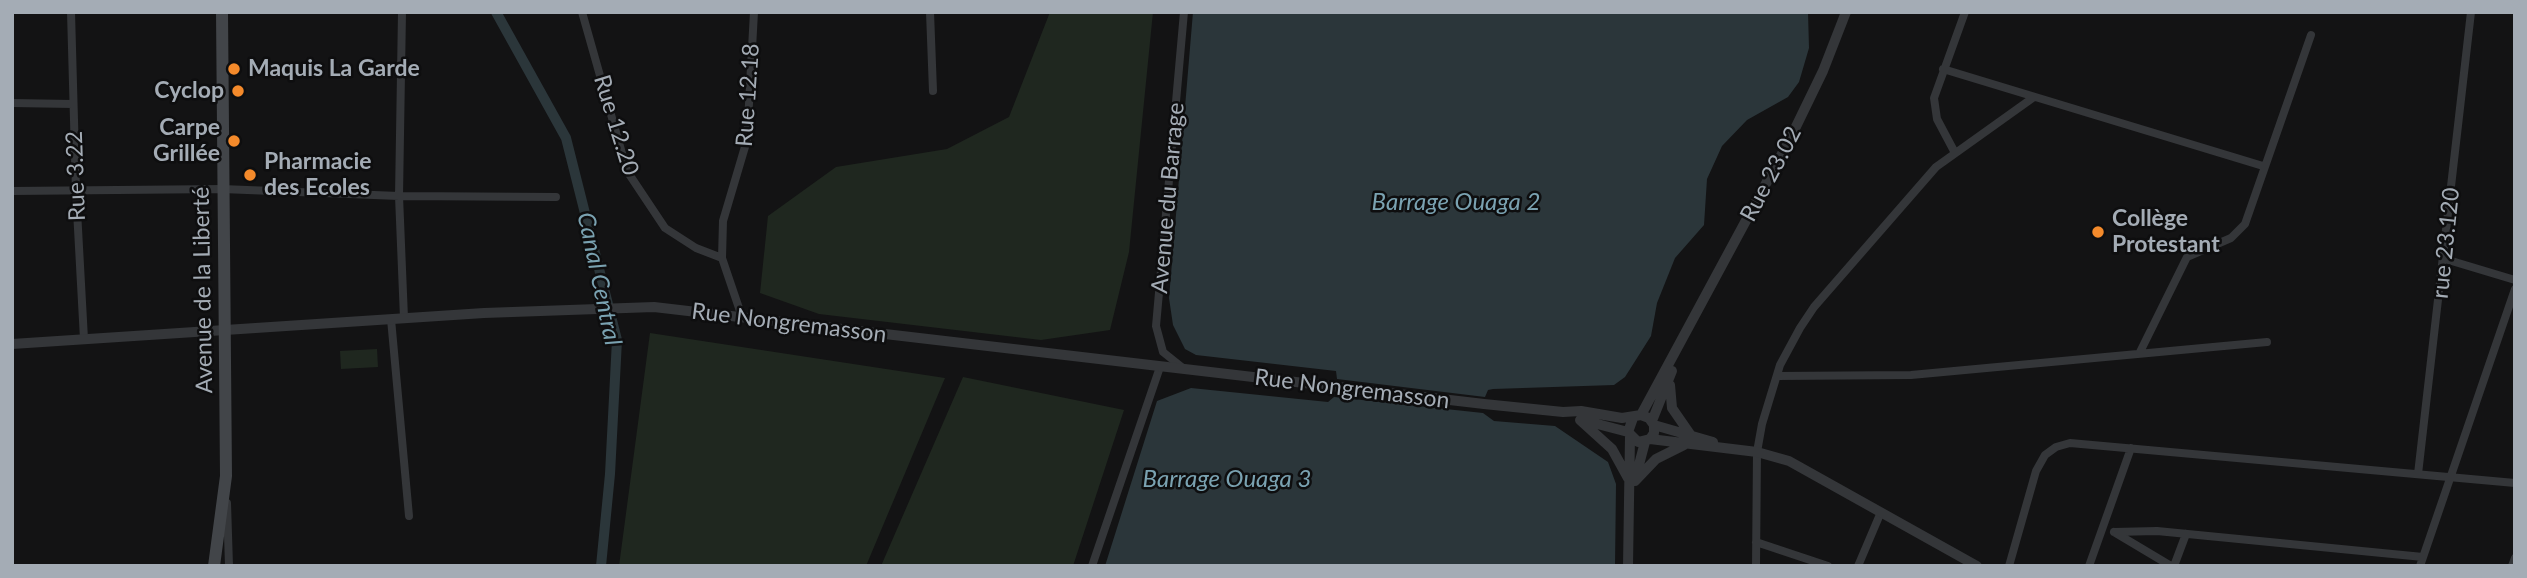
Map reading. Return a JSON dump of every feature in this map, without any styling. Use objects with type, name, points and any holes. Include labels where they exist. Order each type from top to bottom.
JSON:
[{"type":"main road","name":"Avenue de la Liberté","points":[[214,566],[226,476],[222,12]]},
{"type":"street","name":"Rue 3.22","points":[[71,12],[75,192],[84,339]]},
{"type":"street","points":[[402,12],[400,196],[404,318]]},
{"type":"street","name":"Rue 12.20","points":[[582,12],[627,171],[639,194],[674,236],[722,258]]},
{"type":"street","name":"Rue 12.18","points":[[722,258],[723,221],[747,139],[754,12]]},
{"type":"street","points":[[930,12],[933,91]]},
{"type":"street","name":"Avenue du Barrage","points":[[1184,12],[1156,326],[1163,352],[1188,370]]},
{"type":"street","name":"Rue 23.02","points":[[1632,481],[1629,434],[1688,332],[1790,139],[1823,71],[1846,12]]},
{"type":"street","points":[[1954,151],[1934,107],[1943,69],[1965,12]]},
{"type":"street","name":"rue 23.120","points":[[2418,474],[2445,259],[2471,12]]},
{"type":"street","points":[[2140,352],[2187,257],[2231,238],[2245,224],[2263,166],[2311,35]]},
{"type":"street","points":[[1943,69],[2263,166]]},
{"type":"street","points":[[1756,566],[1757,452],[1777,376],[1788,347],[1814,307],[1919,184],[1954,151],[2034,97]]},
{"type":"street","points":[[12,103],[73,104]]},
{"type":"street","points":[[12,191],[222,189],[400,196],[556,197]]},
{"type":"street","points":[[722,258],[742,317]]},
{"type":"street","points":[[2445,259],[2515,280]]},
{"type":"street","points":[[2114,532],[2186,534],[2422,561],[2515,289]]},
{"type":"street","name":"Rue Nongremasson","points":[[12,344],[404,318],[630,307],[742,317],[1160,368],[1563,412],[1581,411],[1637,417]]},
{"type":"street","points":[[391,320],[409,516]]},
{"type":"street","name":"Rue 23.02","points":[[1632,481],[1688,332]]},
{"type":"street","points":[[1777,376],[1911,375],[2267,342]]},
{"type":"street","points":[[1092,566],[1160,368]]},
{"type":"street","points":[[1673,369],[1670,386],[1672,408],[1690,439]]},
{"type":"street","name":"Rue Nongremasson","points":[[1563,412],[1580,420],[1629,434],[1638,442],[1648,441]]},
{"type":"street","points":[[1637,417],[1690,439],[1789,461],[1977,566]]},
{"type":"street","points":[[1580,420],[1612,449],[1632,481],[1628,566]]},
{"type":"street","points":[[1648,441],[1690,439]]},
{"type":"street","points":[[1632,481],[1656,459],[1690,439]]},
{"type":"street","points":[[2009,566],[2036,471],[2045,455],[2056,447],[2070,443],[2515,483]]},
{"type":"street","points":[[2089,566],[2132,448]]},
{"type":"street","points":[[226,476],[229,566]]},
{"type":"street","points":[[1858,566],[1881,512]]},
{"type":"street","points":[[2104,526],[2172,566],[2186,534]]},
{"type":"street","points":[[1756,542],[1828,566]]},
{"type":"street","points":[[2512,566],[2515,558]]},
{"type":"shaded area","points":[[1050,12],[1153,12],[1129,252],[1110,330],[1041,340],[819,314],[760,293],[768,216],[836,167],[947,149],[1009,117]]},
{"type":"shaded area","points":[[650,333],[945,378],[866,566],[619,566]]},
{"type":"shaded area","points":[[377,349],[378,367],[341,369],[340,351]]},
{"type":"shaded area","points":[[963,377],[1124,410],[1073,566],[881,566]]},
{"type":"water","name":"Barrage Ouaga 2","points":[[1193,12],[1808,12],[1809,48],[1799,82],[1788,97],[1747,120],[1722,146],[1707,179],[1704,225],[1675,258],[1657,303],[1651,336],[1625,377],[1614,385],[1493,389],[1488,390],[1485,397],[1337,379],[1336,371],[1196,355],[1185,349],[1173,325],[1169,298]]},
{"type":"water","name":"Barrage Ouaga 3","points":[[1191,388],[1328,402],[1334,397],[1483,413],[1494,421],[1555,426],[1608,462],[1616,484],[1615,566],[1105,566],[1157,401]]},
{"type":"waterway","name":"Canal Central","points":[[496,12],[566,138],[617,340],[610,474],[601,566]]},
{"type":"place","name":"Maquis La Garde","points":[[234,69]]},
{"type":"place","name":"Cyclop","points":[[238,91]]},
{"type":"place","name":"Carpe Grillée","points":[[234,141]]},
{"type":"place","name":"Pharmacie des Ecoles","points":[[250,175]]},
{"type":"place","name":"Collège Protestant","points":[[2098,232]]}]
